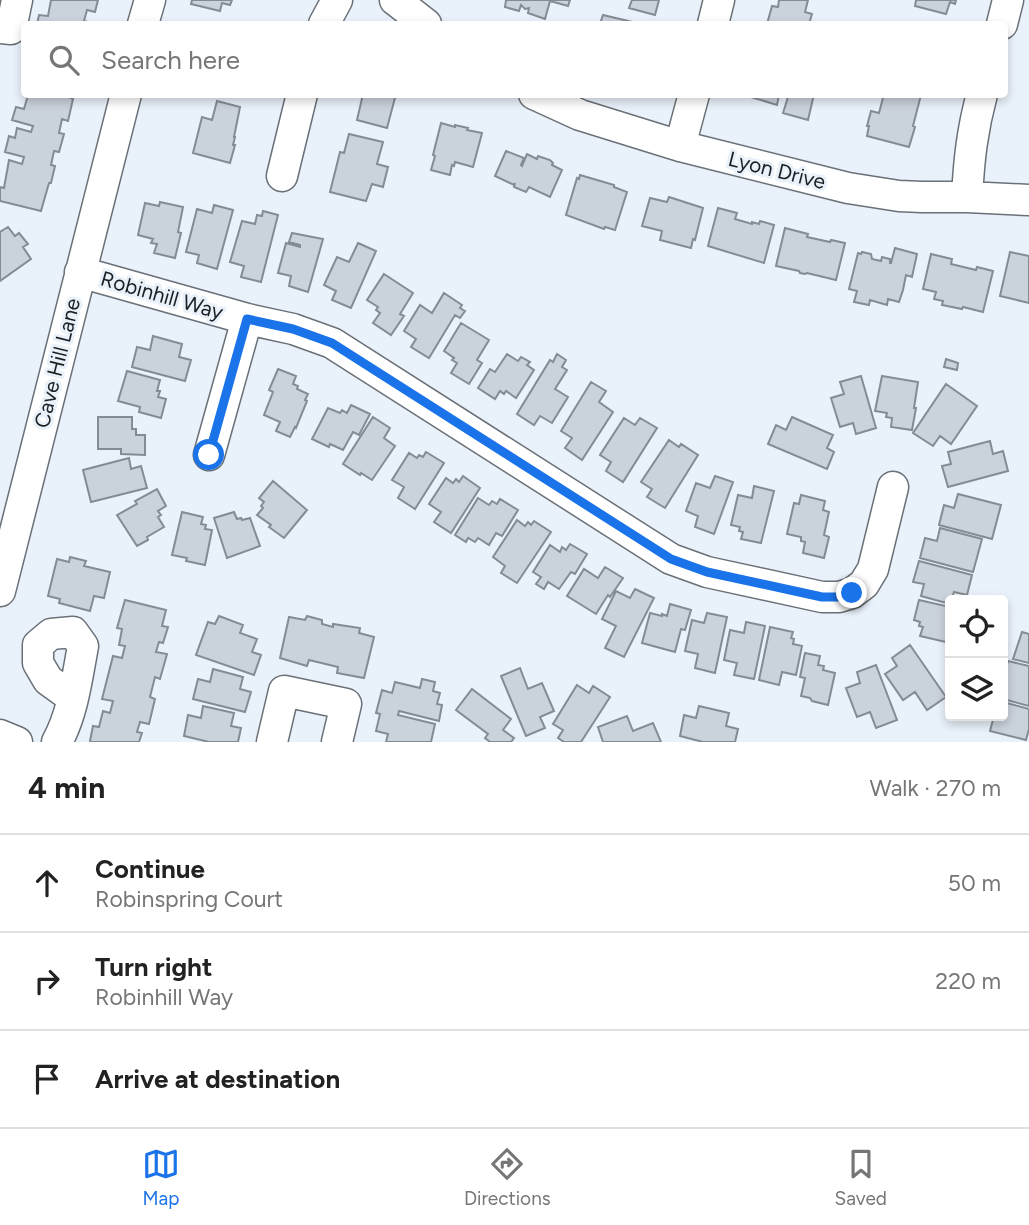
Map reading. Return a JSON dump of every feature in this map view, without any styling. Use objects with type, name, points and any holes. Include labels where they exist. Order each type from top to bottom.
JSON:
[{"type":"street","points":[[0,28],[11,29],[17,0]]},
{"type":"street","points":[[144,21],[149,0]]},
{"type":"street","points":[[326,21],[337,0]]},
{"type":"street","points":[[395,0],[422,21]]},
{"type":"street","points":[[714,21],[719,0]]},
{"type":"street","points":[[1003,21],[1008,0]]},
{"type":"street","name":"Cave Hill Lane","points":[[0,591],[124,98]]},
{"type":"street","points":[[282,176],[301,98]]},
{"type":"street","name":"Lyon Drive","points":[[543,98],[580,115],[680,146],[848,188],[899,196],[1029,200]]},
{"type":"street","points":[[680,146],[693,98]]},
{"type":"street","points":[[967,197],[970,150],[981,98]]},
{"type":"street","name":"Robinhill Way","points":[[80,272],[247,319],[293,329],[332,343],[671,559],[707,572],[822,597],[839,597],[852,593],[864,584],[873,569],[893,487]]},
{"type":"street","points":[[209,455],[247,319]]},
{"type":"street","points":[[272,742],[284,691],[346,704],[337,742]]},
{"type":"street","points":[[57,742],[73,698]]},
{"type":"street","points":[[0,735],[17,742]]},
{"type":"building","points":[[51,0],[98,0],[95,12],[87,10],[84,21],[38,21],[39,15],[48,16]]},
{"type":"building","points":[[192,0],[232,0],[230,5],[222,3],[220,11],[191,4]]},
{"type":"building","points":[[506,0],[570,0],[568,6],[550,1],[545,19],[528,13],[529,8],[525,9],[521,5],[519,11],[505,7]]},
{"type":"building","points":[[632,0],[659,0],[655,15],[629,8]]},
{"type":"building","points":[[779,0],[808,0],[805,12],[812,14],[810,21],[768,21],[772,6],[778,7]]},
{"type":"building","points":[[916,0],[956,0],[955,4],[950,2],[946,14],[915,6]]},
{"type":"building","points":[[603,15],[628,21],[601,21]]},
{"type":"building","points":[[27,98],[73,99],[68,121],[62,119],[59,133],[64,134],[59,152],[54,151],[51,165],[55,166],[41,211],[0,201],[0,187],[4,188],[9,160],[22,164],[24,157],[5,152],[9,136],[15,138],[17,128],[31,132],[33,126],[12,120],[16,107],[24,109]]},
{"type":"building","points":[[362,98],[395,98],[387,128],[357,120]]},
{"type":"building","points":[[754,98],[778,98],[777,105]]},
{"type":"building","points":[[788,98],[813,98],[808,120],[783,113]]},
{"type":"building","points":[[883,98],[920,98],[909,147],[867,136],[871,111],[879,113]]},
{"type":"building","points":[[217,101],[240,107],[230,163],[193,153],[202,117],[212,120]]},
{"type":"building","points":[[441,123],[482,133],[473,167],[455,162],[450,175],[431,170]]},
{"type":"building","points":[[349,134],[383,142],[377,164],[388,167],[383,187],[372,184],[366,201],[330,192],[340,152],[344,153]]},
{"type":"building","points":[[506,151],[524,158],[522,166],[527,154],[537,159],[538,156],[550,160],[552,165],[562,170],[550,197],[529,187],[526,192],[514,187],[515,183],[514,185],[495,176]]},
{"type":"building","points":[[580,175],[614,185],[627,192],[615,230],[604,229],[566,215]]},
{"type":"building","points":[[669,197],[703,208],[691,248],[660,240],[662,231],[642,226],[650,198],[667,202]]},
{"type":"building","points":[[160,202],[183,207],[175,258],[154,253],[157,244],[151,243],[153,239],[138,235],[145,203],[159,206]]},
{"type":"building","points":[[214,205],[233,210],[217,269],[197,263],[199,255],[186,252],[197,209],[212,213]]},
{"type":"building","points":[[718,208],[737,213],[735,219],[752,224],[759,224],[760,221],[774,225],[764,263],[708,246]]},
{"type":"building","points":[[263,211],[278,215],[261,282],[241,277],[244,266],[230,262],[242,221],[255,224],[257,215],[262,216]]},
{"type":"building","points":[[8,227],[15,236],[19,233],[28,244],[23,247],[31,259],[0,281],[0,232]]},
{"type":"building","points":[[785,228],[808,234],[807,237],[845,243],[836,280],[776,266]]},
{"type":"building","points":[[292,233],[323,239],[308,292],[289,286],[291,276],[278,273],[286,243],[300,247],[289,242]]},
{"type":"building","points":[[358,243],[376,251],[351,308],[332,300],[336,291],[324,285],[337,257],[349,262]]},
{"type":"building","points":[[895,248],[917,254],[912,277],[906,275],[899,302],[888,299],[887,305],[870,300],[869,305],[854,302],[857,291],[849,289],[858,253],[871,254],[872,259],[881,261],[882,257],[890,259],[891,263]]},
{"type":"building","points":[[1010,252],[1029,256],[1029,303],[1000,296]]},
{"type":"building","points":[[931,254],[952,259],[951,264],[993,271],[983,312],[942,305],[943,301],[934,299],[936,292],[923,289]]},
{"type":"building","points":[[384,274],[413,293],[400,314],[404,316],[391,335],[373,323],[380,313],[376,310],[378,307],[367,300]]},
{"type":"building","points":[[444,293],[462,305],[460,308],[465,311],[460,318],[455,315],[429,358],[411,347],[416,339],[404,331],[420,305],[432,313]]},
{"type":"building","points":[[461,323],[489,340],[477,360],[482,363],[469,384],[451,373],[457,363],[444,351]]},
{"type":"building","points":[[153,336],[182,344],[179,357],[191,360],[185,381],[132,367],[137,347],[150,350]]},
{"type":"building","points":[[507,354],[518,361],[521,357],[530,362],[527,365],[534,370],[516,398],[506,391],[504,394],[500,391],[495,399],[478,388],[490,369],[495,372]]},
{"type":"building","points":[[557,354],[566,360],[562,367],[567,370],[555,389],[568,397],[552,423],[540,416],[534,425],[517,414],[550,360],[553,362]]},
{"type":"building","points":[[946,359],[958,363],[957,370],[944,367]]},
{"type":"building","points":[[278,369],[296,376],[293,384],[308,394],[290,437],[276,431],[280,422],[264,415],[273,392],[269,390]]},
{"type":"building","points":[[127,371],[160,380],[158,397],[166,399],[161,418],[139,412],[140,407],[118,401]]},
{"type":"building","points":[[861,376],[876,428],[856,434],[853,423],[840,427],[831,398],[844,394],[840,382]]},
{"type":"building","points":[[882,376],[918,382],[912,430],[891,427],[892,418],[886,417],[887,413],[875,411]]},
{"type":"building","points":[[591,382],[606,391],[599,402],[613,412],[582,460],[565,448],[572,438],[561,431]]},
{"type":"building","points":[[946,384],[977,406],[951,444],[940,436],[933,446],[913,433]]},
{"type":"building","points":[[351,405],[370,414],[359,435],[353,432],[343,450],[312,439],[328,408],[347,413]]},
{"type":"building","points":[[98,417],[132,417],[132,429],[136,429],[136,435],[145,435],[145,455],[121,454],[121,449],[98,449]]},
{"type":"building","points":[[373,417],[390,428],[384,438],[395,446],[372,480],[343,464]]},
{"type":"building","points":[[792,417],[833,435],[827,448],[834,452],[827,469],[768,444],[776,425],[786,430]]},
{"type":"building","points":[[624,418],[635,425],[640,418],[657,428],[623,482],[606,471],[611,462],[600,455]]},
{"type":"building","points":[[669,440],[698,455],[665,508],[647,497],[652,489],[641,482]]},
{"type":"building","points":[[990,441],[993,454],[1003,451],[1008,471],[948,487],[942,466],[951,464],[948,452]]},
{"type":"building","points":[[426,452],[444,463],[415,509],[398,498],[404,487],[392,480],[409,453],[417,458],[419,455],[423,457]]},
{"type":"building","points":[[129,458],[131,469],[141,466],[147,488],[91,502],[83,470]]},
{"type":"building","points":[[463,476],[480,488],[451,533],[434,522],[441,512],[429,504],[446,478],[453,483],[456,479],[459,482]]},
{"type":"building","points":[[715,476],[733,482],[714,534],[695,527],[698,516],[686,511],[696,483],[710,488]]},
{"type":"building","points":[[273,481],[307,510],[284,538],[257,515],[264,502],[259,498]]},
{"type":"building","points":[[754,486],[774,491],[761,543],[741,539],[743,532],[739,531],[740,527],[731,525],[738,495],[752,498]]},
{"type":"building","points":[[157,489],[166,506],[158,511],[161,515],[158,517],[164,527],[137,546],[117,515]]},
{"type":"building","points":[[958,494],[1001,505],[992,539],[939,525],[944,505],[954,508]]},
{"type":"building","points":[[801,495],[825,501],[823,510],[829,512],[824,535],[829,537],[824,558],[803,553],[805,542],[801,541],[801,537],[787,534],[794,503],[799,504]]},
{"type":"building","points":[[478,498],[489,505],[492,501],[497,504],[500,499],[518,510],[502,536],[496,533],[489,545],[478,538],[475,542],[468,538],[466,542],[455,535]]},
{"type":"building","points":[[182,512],[203,517],[201,524],[206,525],[205,529],[212,530],[205,565],[172,555]]},
{"type":"building","points":[[234,512],[237,519],[250,518],[260,546],[227,558],[214,518]]},
{"type":"building","points":[[517,520],[525,526],[534,521],[551,532],[517,583],[501,573],[505,566],[493,557]]},
{"type":"building","points":[[940,528],[982,539],[973,572],[920,558],[925,538],[937,541]]},
{"type":"building","points":[[570,544],[587,554],[575,574],[571,572],[559,589],[548,582],[544,589],[536,584],[541,577],[533,572],[550,545],[560,552],[562,547],[566,550]]},
{"type":"building","points":[[70,557],[86,561],[84,566],[110,572],[104,598],[94,596],[90,611],[59,603],[60,599],[48,596],[57,559],[69,562]]},
{"type":"building","points":[[919,561],[972,575],[967,595],[954,592],[953,595],[945,595],[945,603],[921,596],[924,584],[913,582]]},
{"type":"building","points":[[605,567],[623,578],[596,614],[567,596],[584,569],[598,578]]},
{"type":"building","points":[[635,589],[654,598],[624,657],[605,648],[616,626],[602,619],[616,591],[630,598]]},
{"type":"building","points":[[125,600],[166,610],[162,626],[168,627],[163,643],[159,642],[156,652],[167,654],[160,679],[155,677],[150,697],[155,699],[149,724],[140,722],[137,732],[142,733],[139,742],[91,742],[93,726],[99,727],[103,711],[110,713],[113,701],[102,699],[113,656],[122,658],[125,646],[119,645],[122,629],[117,628]]},
{"type":"building","points":[[919,600],[945,606],[945,642],[920,636],[923,627],[919,626],[920,622],[914,620]]},
{"type":"building","points":[[670,604],[691,610],[685,630],[681,629],[675,652],[642,643],[650,613],[667,616]]},
{"type":"building","points":[[707,613],[727,617],[715,673],[695,668],[698,654],[685,651],[692,620],[704,623]]},
{"type":"building","points":[[219,616],[243,625],[240,633],[257,639],[252,652],[261,655],[254,675],[196,655],[208,622],[215,624]]},
{"type":"building","points":[[307,616],[322,620],[322,624],[333,627],[333,624],[360,628],[359,633],[374,637],[364,678],[337,673],[338,667],[309,660],[307,666],[280,658],[289,617],[305,620]]},
{"type":"building","points":[[746,622],[765,626],[754,679],[734,675],[737,663],[724,660],[730,630],[744,633]]},
{"type":"building","points":[[770,627],[793,632],[793,644],[802,646],[796,675],[782,672],[779,685],[759,680]]},
{"type":"building","points":[[1022,632],[1029,634],[1029,663],[1013,659]]},
{"type":"building","points":[[910,645],[945,698],[927,710],[915,692],[903,700],[885,674],[897,666],[892,658]]},
{"type":"building","points":[[805,653],[820,656],[818,665],[824,666],[823,670],[835,673],[828,705],[801,696],[805,678],[800,677]]},
{"type":"building","points":[[1008,661],[1029,666],[1029,706],[1008,700]]},
{"type":"building","points":[[876,665],[897,720],[876,728],[870,712],[857,717],[846,688],[860,683],[857,672]]},
{"type":"building","points":[[520,668],[528,689],[542,683],[554,711],[540,717],[545,728],[526,736],[501,676]]},
{"type":"building","points":[[213,669],[243,677],[240,689],[251,692],[245,712],[193,699],[198,679],[210,682]]},
{"type":"building","points":[[422,679],[435,682],[433,691],[440,693],[437,704],[442,705],[439,721],[399,711],[398,715],[435,724],[431,742],[386,742],[388,734],[376,731],[380,714],[376,713],[382,690],[392,693],[395,682],[420,688]]},
{"type":"building","points":[[577,685],[589,693],[593,686],[610,697],[581,742],[564,742],[558,738],[563,730],[553,724]]},
{"type":"building","points":[[472,689],[511,719],[503,730],[514,738],[511,742],[490,742],[485,738],[488,734],[456,710]]},
{"type":"building","points":[[1008,703],[1029,709],[1026,740],[990,731],[993,721],[1008,721]]},
{"type":"building","points":[[203,706],[234,713],[231,726],[241,728],[238,742],[209,742],[184,736],[188,715],[201,718]]},
{"type":"building","points":[[699,706],[729,713],[726,726],[738,729],[735,742],[703,742],[680,736],[684,715],[696,718]]},
{"type":"building","points":[[627,716],[633,731],[653,723],[661,742],[603,742],[598,727]]},
{"type":"route","points":[[209,455],[247,319],[293,329],[332,343],[671,559],[707,572],[822,597],[839,597],[852,593]]}]
